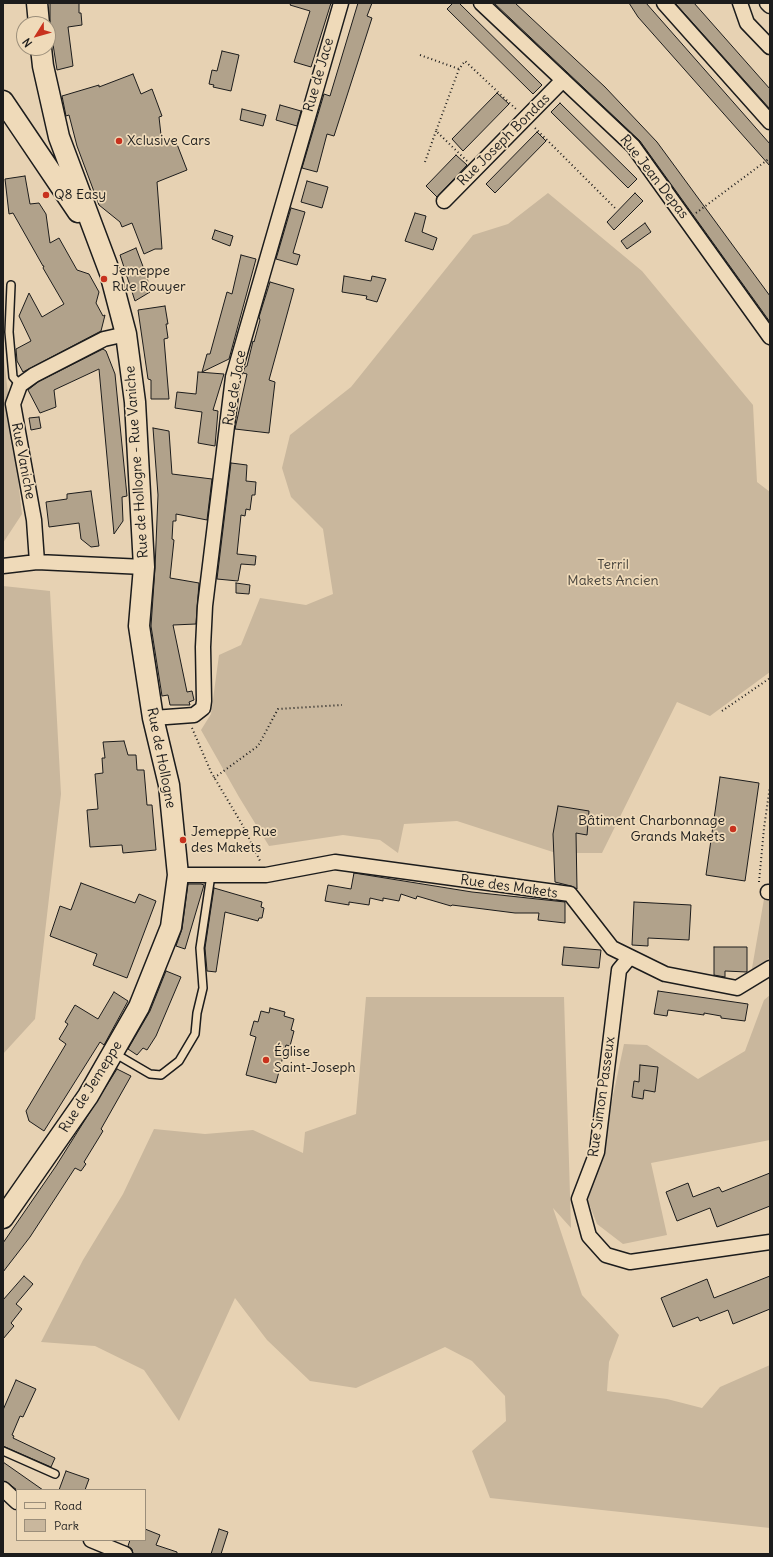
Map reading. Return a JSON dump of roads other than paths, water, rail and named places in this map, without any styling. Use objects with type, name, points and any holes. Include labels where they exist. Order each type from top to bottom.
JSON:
[{"type":"street","points":[[37,3],[38,16]]},
{"type":"street","name":"Rue de Jace","points":[[153,718],[187,716],[199,712],[204,701],[203,647],[205,606],[234,377],[341,3]]},
{"type":"street","name":"Rue Jean Depas","points":[[482,3],[633,146],[770,337]]},
{"type":"street","points":[[664,3],[770,122]]},
{"type":"street","points":[[740,3],[747,23],[770,47]]},
{"type":"street","points":[[767,3],[770,6]]},
{"type":"street","points":[[20,385],[34,375],[104,339],[126,334],[120,305],[59,137],[44,73],[42,56]]},
{"type":"street","name":"Rue Joseph Bondas","points":[[444,201],[564,80]]},
{"type":"street","points":[[3,101],[98,242]]},
{"type":"street","name":"Rue de Hollogne - Rue Vaniche","points":[[126,334],[135,402],[144,567]]},
{"type":"street","name":"Rue Vaniche","points":[[20,385],[13,404],[34,520],[37,562]]},
{"type":"street","points":[[3,566],[37,562],[116,567],[144,567]]},
{"type":"street","name":"Rue de Hollogne","points":[[144,567],[139,626],[153,718],[169,785],[178,875],[174,908],[164,948]]},
{"type":"street","name":"Rue des Makets","points":[[178,875],[266,875],[335,862],[570,894],[612,948],[629,958],[665,974],[737,988],[770,968]]},
{"type":"street","name":"Rue de Jemeppe","points":[[3,1218],[88,1096],[139,1007],[164,948]]},
{"type":"street","name":"Rue Simon Passeux","points":[[629,958],[619,970],[597,1152],[579,1199],[589,1236],[606,1255],[630,1262],[770,1242]]},
{"type":"street","points":[[3,1490],[16,1501]]},
{"type":"street","points":[[93,1541],[125,1554]]},
{"type":"lane","points":[[11,285],[9,332],[13,377],[20,385]]},
{"type":"lane","points":[[113,1053],[150,1074],[161,1075],[179,1061],[195,1034],[197,1013],[203,988],[200,948],[211,875]]},
{"type":"lane","points":[[3,1451],[55,1474]]},
{"type":"place","name":"Xclusive Cars","points":[[119,141]]},
{"type":"place","name":"Q8 Easy","points":[[46,195]]},
{"type":"place","name":"Jemeppe Rue Rouyer","points":[[104,279]]},
{"type":"place","name":"Bâtiment Charbonnage Grands Makets","points":[[733,829]]},
{"type":"place","name":"Jemeppe Rue des Makets","points":[[183,840]]},
{"type":"place","name":"Église Saint-Joseph","points":[[266,1060]]},
{"type":"park label","name":"Terril Makets Ancien","points":[[613,574]]}]
